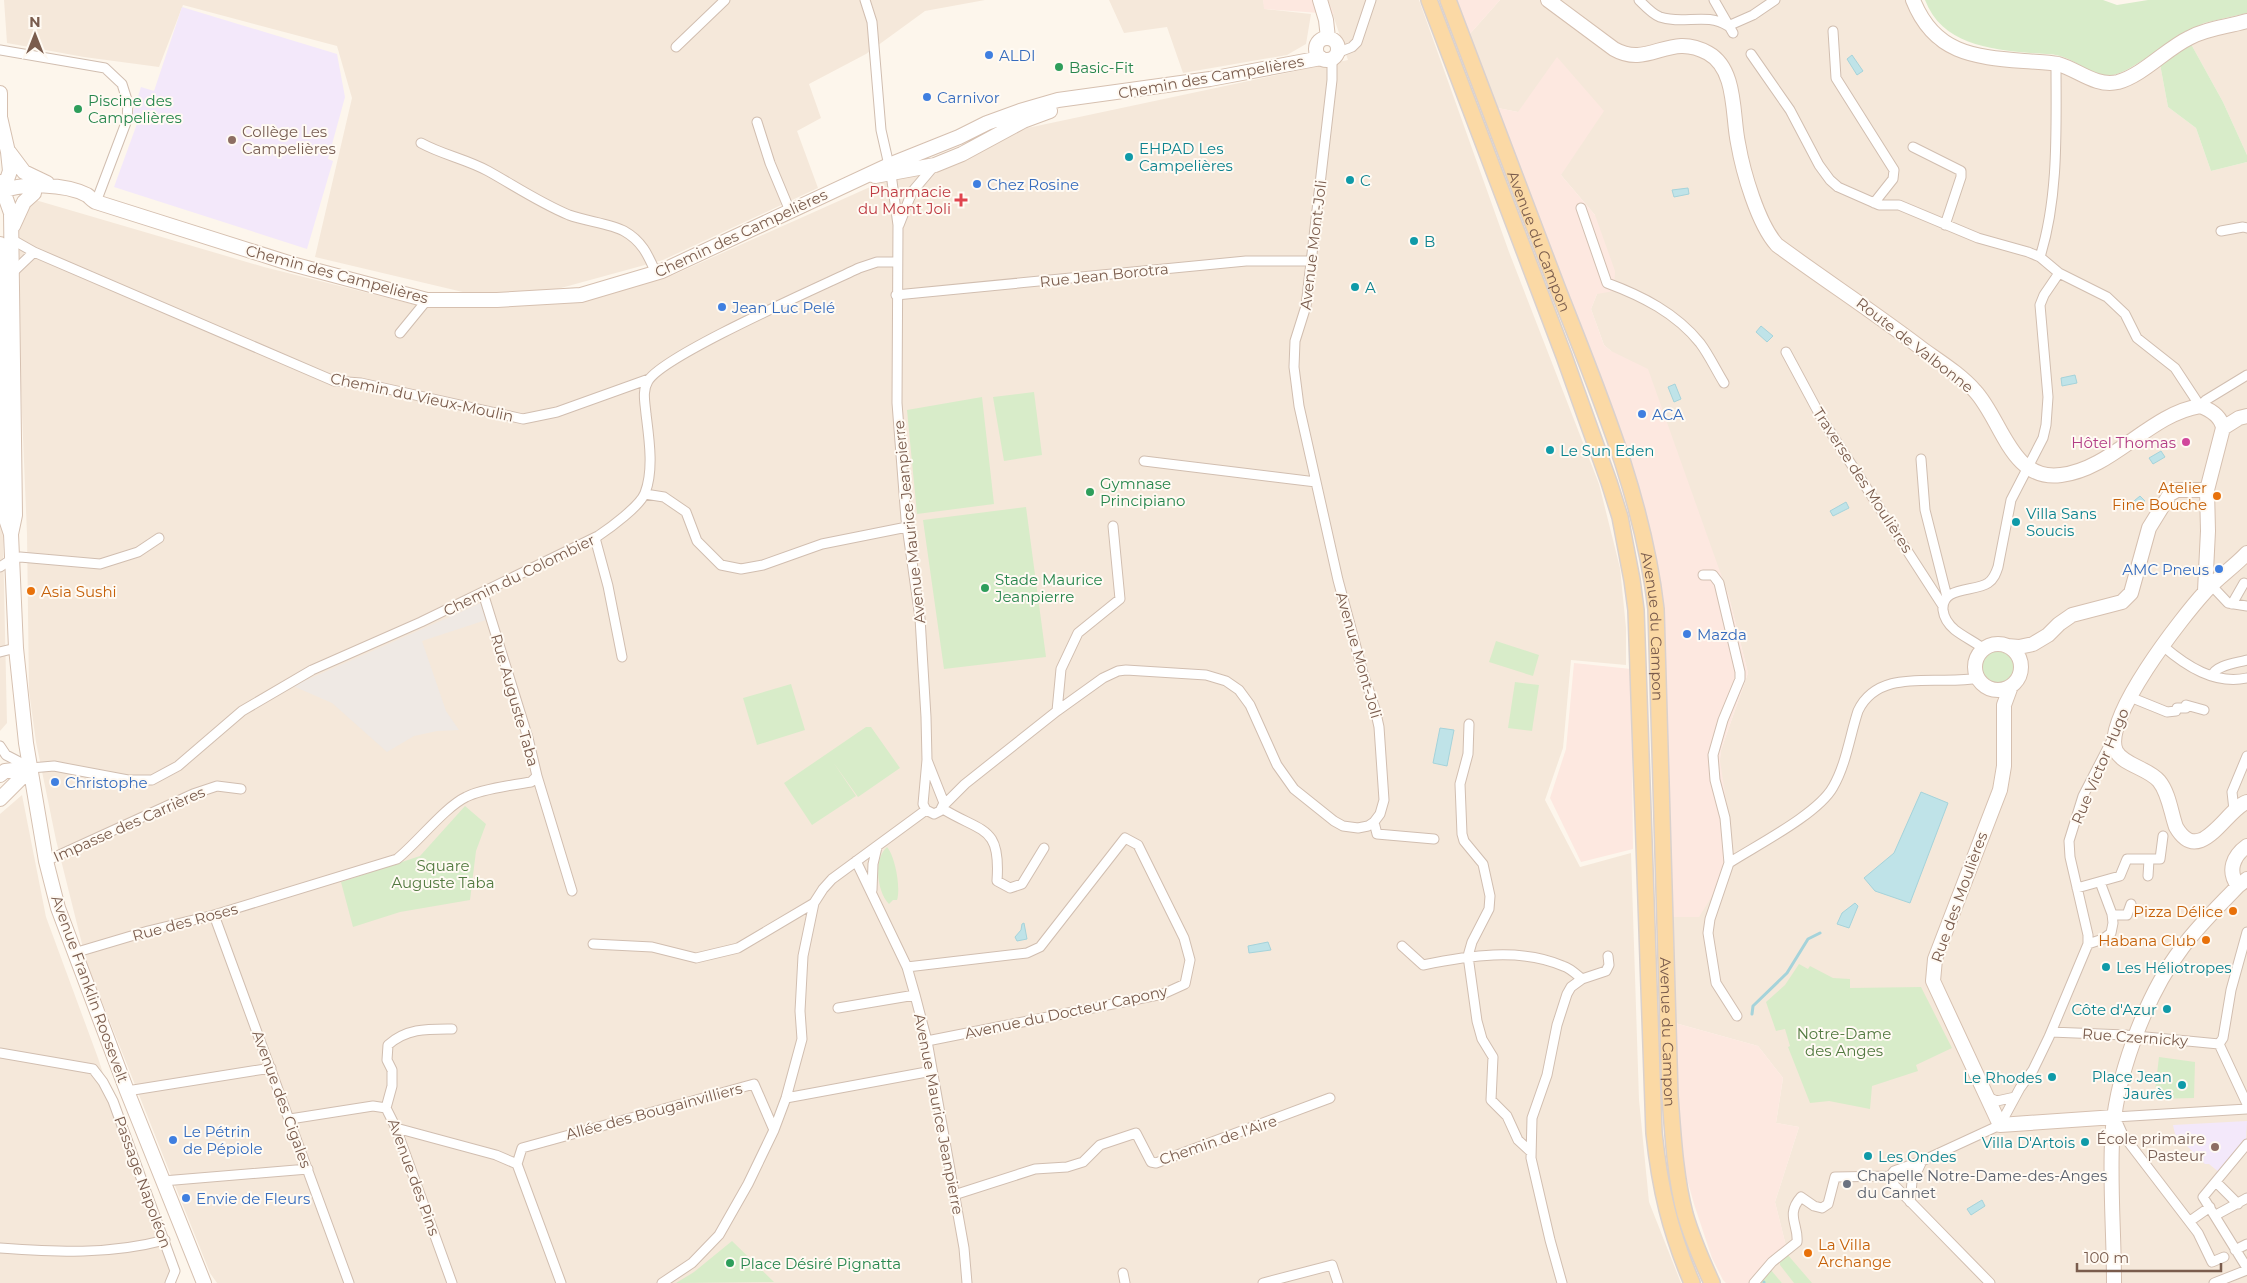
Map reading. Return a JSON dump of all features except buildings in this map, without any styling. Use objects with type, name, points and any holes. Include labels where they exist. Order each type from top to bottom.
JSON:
[{"type":"main road","points":[[1320,0],[1326,20],[1328,38]]},
{"type":"main road","name":"Avenue du Campon","points":[[1429,0],[1590,424],[1620,517],[1627,551],[1636,610],[1654,1133],[1658,1169],[1666,1210],[1692,1283]]},
{"type":"main road","name":"Avenue du Campon","points":[[1448,0],[1607,418],[1639,512],[1647,547],[1656,608],[1670,1096],[1673,1134],[1685,1213],[1712,1283]]},
{"type":"main road","name":"Route de Valbonne","points":[[1548,0],[1608,44],[1625,54],[1643,54],[1680,44],[1694,46],[1714,57],[1724,68],[1729,82],[1738,145],[1758,210],[1770,238],[1777,245],[1852,297],[1967,382],[1986,405],[2013,453],[2027,467],[2053,476],[2073,473],[2103,459],[2184,410],[2200,406]]},
{"type":"main road","points":[[1913,0],[1930,30],[1947,44],[1964,53],[1987,58],[2056,64],[2102,83],[2118,82],[2127,79],[2187,38],[2203,31],[2247,21]]},
{"type":"main road","points":[[1328,38],[1336,43],[1330,57],[1317,52],[1317,45],[1321,40],[1328,38]]},
{"type":"main road","name":"Chemin des Campelières","points":[[890,170],[988,123],[1058,100],[1101,96],[1210,79],[1330,57]]},
{"type":"main road","points":[[0,93],[0,118],[8,152],[10,171],[1,189],[0,206]]},
{"type":"main road","name":"Chemin des Campelières","points":[[1,189],[23,185],[57,187],[87,195],[95,202],[292,264],[427,300],[497,300],[582,295],[656,273],[863,177],[890,170],[936,164],[962,154],[1023,121],[1101,96]]},
{"type":"main road","points":[[8,152],[18,167],[24,172],[57,187]]},
{"type":"main road","name":"Chemin des Campelières","points":[[1,189],[55,196],[84,204],[95,202]]},
{"type":"main road","name":"Avenue Franklin Roosevelt","points":[[1,189],[11,213],[7,237],[6,274],[15,515],[11,534],[16,648],[31,768],[46,861],[58,908],[74,953],[204,1283]]},
{"type":"main road","points":[[7,237],[24,202],[34,193]]},
{"type":"main road","points":[[2200,406],[2214,414],[2222,422],[2223,428],[2207,490],[2208,588]]},
{"type":"main road","points":[[2223,428],[2247,416]]},
{"type":"main road","points":[[2008,646],[2018,655],[2021,668],[2016,681],[2011,686],[1997,690],[1990,688],[1978,678],[1975,666],[1976,660],[1984,649],[1995,644],[2024,647],[2033,644],[2048,636],[2058,624],[2072,615],[2122,602],[2131,592],[2150,528],[2170,494],[2177,490],[2207,490]]},
{"type":"main road","name":"Rue Victor Hugo","points":[[2116,732],[2130,697],[2163,646],[2208,588],[2247,553]]},
{"type":"main road","name":"Rue des Moulières","points":[[2000,1125],[1935,987],[1933,970],[2002,783],[2004,766],[2004,705],[2011,686]]},
{"type":"main road","name":"Rue des Moulières","points":[[1990,688],[2003,718]]},
{"type":"main road","points":[[2116,732],[2115,744],[2119,754],[2126,760],[2148,770],[2164,788],[2176,828],[2183,836],[2195,841],[2207,838],[2234,810],[2247,802]]},
{"type":"main road","points":[[0,775],[5,771],[31,768]]},
{"type":"main road","points":[[0,799],[31,768]]},
{"type":"main road","points":[[0,799],[11,795],[24,795],[37,802]]},
{"type":"main road","points":[[2114,1283],[2112,1142],[2114,1117],[2125,1071],[2136,1036],[2160,983],[2182,948],[2242,882],[2232,875],[2233,861],[2247,846]]},
{"type":"main road","points":[[2000,1125],[2114,1117]]},
{"type":"street","points":[[676,47],[724,0]]},
{"type":"street","name":"Avenue Maurice Jeanpierre","points":[[864,0],[872,22],[880,130],[890,170],[898,225],[896,295],[897,403],[907,527],[918,595],[927,760],[924,797]]},
{"type":"street","points":[[1330,57],[1352,47],[1357,42],[1371,0]]},
{"type":"street","points":[[1639,0],[1662,18],[1714,19],[1731,29]]},
{"type":"street","points":[[1714,0],[1731,29]]},
{"type":"street","points":[[1731,29],[1775,0]]},
{"type":"street","points":[[1833,31],[1836,78],[1894,170],[1892,179],[1874,204]]},
{"type":"street","points":[[0,50],[105,68],[122,84],[128,103],[127,120],[95,202]]},
{"type":"street","points":[[1751,54],[1790,110],[1819,164],[1830,180],[1838,187],[1874,204],[1899,205],[1978,238],[2017,248],[2040,257],[2059,273],[2107,297],[2125,314],[2138,338],[2175,368],[2200,406],[2206,400],[2247,375]]},
{"type":"street","name":"Avenue Mont-Joli","points":[[1330,57],[1332,80],[1312,261],[1305,316],[1296,335],[1294,356],[1299,406],[1338,580],[1379,727],[1384,800],[1380,814],[1374,822]]},
{"type":"street","points":[[2040,257],[2050,213],[2055,163],[2056,64]]},
{"type":"street","points":[[757,122],[770,163],[790,212]]},
{"type":"street","points":[[421,143],[439,153],[449,154],[472,163],[559,211],[623,230],[641,243],[656,273]]},
{"type":"street","points":[[1913,146],[1961,171],[1961,178],[1944,225]]},
{"type":"street","points":[[898,225],[912,192],[936,164]]},
{"type":"street","points":[[1581,208],[1607,283],[1630,291],[1657,305],[1674,317],[1700,343],[1724,383]]},
{"type":"street","points":[[2221,231],[2247,228]]},
{"type":"street","name":"Chemin du Vieux-Moulin","points":[[7,237],[34,252],[334,380],[362,383],[523,419],[557,412],[649,379]]},
{"type":"street","points":[[6,274],[34,252]]},
{"type":"street","name":"Rue Jean Borotra","points":[[896,295],[1246,261],[1312,261]]},
{"type":"street","points":[[897,262],[877,262],[859,268],[690,350],[656,372],[649,379],[644,390],[651,455],[645,494],[664,497],[686,512],[696,541],[721,565],[742,569],[762,565],[822,544],[907,527]]},
{"type":"street","points":[[1945,601],[1954,592],[1989,583],[1995,576],[2012,500],[2045,432],[2048,410],[2047,379],[2040,305],[2044,295],[2059,273]]},
{"type":"street","points":[[400,333],[427,300]]},
{"type":"street","name":"Traverse des Moulières","points":[[1786,352],[1822,419],[1945,601]]},
{"type":"street","points":[[1921,459],[1925,510],[1945,601],[1944,616],[1955,630],[1984,649]]},
{"type":"street","points":[[1144,461],[1316,482]]},
{"type":"street","name":"Chemin du Colombier","points":[[31,768],[54,766],[128,780],[152,780],[178,766],[242,711],[276,690],[312,670],[596,538],[622,519],[645,494]]},
{"type":"street","points":[[1057,711],[1061,668],[1078,633],[1120,599],[1113,526]]},
{"type":"street","points":[[0,567],[12,559],[20,557],[100,564],[138,552],[159,538]]},
{"type":"street","points":[[596,538],[622,657]]},
{"type":"street","points":[[1703,575],[1712,575],[1719,583],[1740,672],[1738,685],[1722,720],[1713,755],[1715,780],[1725,818],[1729,863],[1710,918],[1708,934],[1716,983],[1737,1016]]},
{"type":"street","points":[[2232,604],[2244,583]]},
{"type":"street","points":[[2208,588],[2224,601],[2247,606]]},
{"type":"street","name":"Rue Auguste Taba","points":[[296,891],[397,859],[411,848],[456,803],[468,796],[531,782],[537,776],[528,738],[483,592]]},
{"type":"street","points":[[2163,646],[2195,669],[2212,676],[2226,679],[2247,678]]},
{"type":"street","points":[[0,652],[16,648]]},
{"type":"street","points":[[2212,676],[2213,671],[2217,668],[2247,660]]},
{"type":"street","points":[[965,784],[940,794],[930,793],[924,797],[923,804],[926,810],[934,814],[965,784],[1057,711],[1103,678],[1118,671],[1183,673],[1218,677],[1239,690],[1250,705],[1277,765],[1294,789],[1334,821],[1343,826],[1358,828],[1374,822],[1377,834],[1434,838]]},
{"type":"street","points":[[1729,863],[1809,813],[1828,796],[1838,777],[1858,710],[1862,702],[1880,688],[1896,682],[1978,678]]},
{"type":"street","points":[[2130,697],[2167,712],[2176,711],[2177,708],[2186,708],[2186,705],[2204,710]]},
{"type":"street","points":[[1469,724],[1468,754],[1460,784],[1461,827],[1464,841],[1483,864],[1490,902],[1486,916],[1472,942],[1468,956],[1477,1021],[1482,1040],[1492,1057],[1490,1100],[1507,1116],[1518,1140],[1531,1152]]},
{"type":"street","name":"Rue Victor Hugo","points":[[2088,944],[2088,935],[2070,857],[2070,837],[2083,796],[2116,732]]},
{"type":"street","points":[[0,746],[6,755],[31,768]]},
{"type":"street","points":[[2234,810],[2232,792],[2247,756]]},
{"type":"street","name":"Avenue Maurice Jeanpierre","points":[[927,760],[940,794]]},
{"type":"street","points":[[537,776],[572,891]]},
{"type":"street","name":"Impasse des Carrières","points":[[46,861],[193,794],[217,786],[241,789]]},
{"type":"street","points":[[940,794],[944,800],[943,807]]},
{"type":"street","points":[[943,807],[960,820],[984,829],[992,839],[999,864],[998,881],[1010,888],[1022,884],[1044,848]]},
{"type":"street","points":[[662,1283],[692,1263],[719,1235],[748,1184],[774,1130],[786,1098],[802,1039],[800,1011],[802,956],[814,903],[823,889],[856,861],[926,810]]},
{"type":"street","points":[[2077,888],[2120,876],[2127,859],[2160,859],[2163,836]]},
{"type":"street","name":"Avenue du Docteur Capony","points":[[906,967],[1027,953],[1040,947],[1125,838],[1138,845],[1184,938],[1190,960],[1185,984],[1163,994],[927,1041]]},
{"type":"street","name":"Avenue Maurice Jeanpierre","points":[[872,893],[873,864],[877,847]]},
{"type":"street","points":[[2148,876],[2149,860]]},
{"type":"street","name":"Avenue Maurice Jeanpierre","points":[[856,861],[906,967],[915,995],[927,1041],[964,1248],[967,1283]]},
{"type":"street","points":[[1890,1176],[1894,1171],[1922,1161],[2000,1125],[2032,1070],[2051,1032],[2088,944],[2103,939],[2111,933],[2112,916],[2100,882]]},
{"type":"street","name":"Rue des Roses","points":[[74,953],[296,891]]},
{"type":"street","points":[[593,944],[652,947],[696,958],[738,948],[814,903]]},
{"type":"street","points":[[2112,916],[2127,915],[2131,904]]},
{"type":"street","name":"Avenue des Cigales","points":[[214,915],[349,1283]]},
{"type":"street","points":[[2247,932],[2232,990],[2223,1038],[2219,1044],[2247,1104]]},
{"type":"street","points":[[1402,946],[1423,965],[1468,956],[1536,958],[1564,966],[1582,979]]},
{"type":"street","points":[[1562,1283],[1550,1240],[1531,1152],[1532,1118],[1547,1075],[1561,1008],[1571,987],[1582,979],[1606,972],[1610,965],[1608,956]]},
{"type":"street","points":[[838,1008],[915,995]]},
{"type":"street","points":[[386,1108],[392,1086],[392,1070],[387,1060],[388,1045],[400,1035],[430,1028],[452,1028]]},
{"type":"street","name":"Rue Czernicky","points":[[2051,1032],[2136,1036],[2219,1044]]},
{"type":"street","name":"Passage Napoléon","points":[[0,1053],[92,1070],[103,1082],[113,1101],[165,1240],[175,1271],[170,1283]]},
{"type":"street","points":[[127,1091],[271,1068]]},
{"type":"street","points":[[786,1098],[932,1071]]},
{"type":"street","name":"Allée des Bougainvilliers","points":[[517,1164],[522,1148],[754,1084],[774,1130]]},
{"type":"street","points":[[1986,1096],[1997,1101],[2015,1097]]},
{"type":"street","name":"Chemin de l'Aire","points":[[954,1195],[1035,1169],[1067,1167],[1083,1162],[1100,1145],[1136,1133],[1151,1162],[1156,1163],[1330,1098]]},
{"type":"street","name":"Avenue des Pins","points":[[290,1119],[373,1106],[386,1108],[396,1128],[452,1283]]},
{"type":"street","points":[[2224,1257],[2212,1262],[2190,1221],[2123,1135],[2114,1117],[2247,1109]]},
{"type":"street","points":[[396,1128],[496,1155],[517,1164],[561,1283]]},
{"type":"street","points":[[2218,1282],[2247,1269],[2235,1252],[2216,1215],[2204,1197],[2247,1144]]},
{"type":"street","points":[[1910,1202],[1912,1182],[1922,1161]]},
{"type":"street","points":[[163,1181],[308,1168]]},
{"type":"street","points":[[1890,1176],[1895,1186],[1990,1283]]},
{"type":"street","points":[[1754,1283],[1772,1262],[1797,1242],[1792,1219],[1800,1198],[1803,1197],[1814,1206],[1822,1208],[1828,1204],[1835,1177],[1890,1176]]},
{"type":"street","points":[[2216,1182],[2244,1201],[2216,1215]]},
{"type":"street","points":[[2190,1221],[2210,1207]]},
{"type":"street","points":[[0,1248],[69,1253],[142,1246],[165,1240]]},
{"type":"street","points":[[2235,1252],[2247,1244]]},
{"type":"street","points":[[1263,1283],[1332,1265],[1338,1283]]},
{"type":"street","points":[[1123,1273],[1125,1283]]},
{"type":"shaded area","points":[[4,0],[985,0],[925,11],[866,54],[809,84],[821,118],[797,131],[818,188],[663,260],[550,291],[467,293],[315,257],[352,98],[337,46],[183,5],[159,67],[84,57],[7,43]]},
{"type":"shaded area","points":[[1109,0],[1263,0],[1265,9],[1311,14],[1306,44],[1287,55],[1183,73],[1167,27],[1124,33]]},
{"type":"shaded area","points":[[1263,0],[1328,0],[1334,14],[1264,9]]},
{"type":"shaded area","points":[[1328,0],[1419,0],[1509,252],[1599,484],[1620,568],[1626,628],[1626,665],[1571,660],[1563,748],[1545,800],[1580,867],[1631,853],[1639,1100],[1649,1202],[1681,1283],[217,1283],[210,1273],[87,964],[56,840],[36,742],[29,691],[19,228],[32,199],[264,267],[428,308],[569,303],[673,275],[879,183],[1018,130],[1348,60]]},
{"type":"shaded area","points":[[1456,0],[1500,0],[1468,36]]},
{"type":"shaded area","points":[[1500,0],[1907,0],[1911,14],[1923,33],[1935,45],[1955,55],[1982,63],[2047,70],[2064,74],[2095,89],[2107,91],[2131,85],[2160,64],[2168,107],[2196,128],[2211,171],[2247,162],[2247,1283],[1782,1283],[1764,1264],[1786,1246],[1775,1202],[1799,1127],[1776,1123],[1783,1078],[1758,1046],[1675,1023],[1673,917],[1699,917],[1721,750],[1748,673],[1729,597],[1708,541],[1611,351],[1604,345],[1591,309],[1597,294],[1595,215],[1561,175],[1518,112],[1498,108],[1468,36]]},
{"type":"shaded area","name":"Collège Les Campelières","points":[[182,7],[337,54],[345,97],[328,159],[333,161],[307,249],[114,187],[138,121],[131,119],[141,87],[154,91]]},
{"type":"shaded area","points":[[2247,28],[2247,155],[2223,102],[2191,44],[2211,35]]},
{"type":"shaded area","points":[[1557,57],[1604,111],[1561,175],[1595,215],[1615,271],[1614,291],[1597,294],[1591,309],[1604,345],[1611,351],[1648,369],[1729,597],[1748,673],[1721,750],[1720,761],[1733,847],[1724,877],[1699,917],[1673,917],[1663,613],[1534,209],[1498,108],[1518,112]]},
{"type":"shaded area","points":[[0,450],[7,723],[0,731]]},
{"type":"shaded area","points":[[481,603],[486,620],[422,641],[446,711],[459,730],[437,731],[414,736],[387,752],[332,703],[293,686]]},
{"type":"shaded area","points":[[1574,663],[1631,669],[1633,849],[1581,862],[1550,798],[1566,749]]},
{"type":"shaded area","points":[[22,795],[46,917],[98,1058],[148,1210],[172,1276],[177,1283],[0,1283],[0,814]]},
{"type":"shaded area","points":[[1675,1023],[1758,1046],[1783,1078],[1776,1123],[1799,1127],[1775,1202],[1786,1246],[1769,1258],[1750,1283],[1726,1283],[1723,1280],[1712,1258],[1694,1204],[1681,1158],[1673,1046]]},
{"type":"shaded area","name":"École primaire Pasteur","points":[[2247,1121],[2246,1141],[2220,1173],[2209,1164],[2205,1164],[2175,1134],[2173,1125]]},
{"type":"green space","points":[[1925,0],[2103,0],[2117,5],[2148,0],[2247,0],[2247,13],[2204,23],[2183,34],[2131,68],[2113,75],[2105,75],[2092,72],[2067,58],[2057,55],[1998,49],[1968,42],[1943,26],[1933,15]]},
{"type":"green space","points":[[2191,44],[2223,102],[2247,155],[2247,162],[2211,171],[2196,128],[2168,107],[2160,64]]},
{"type":"green space","points":[[1034,392],[1042,455],[1004,461],[993,397]]},
{"type":"green space","points":[[982,397],[994,504],[917,514],[907,410]]},
{"type":"green space","name":"Stade Maurice Jeanpierre","points":[[1026,507],[1046,657],[944,669],[923,520]]},
{"type":"green space","points":[[1496,641],[1539,655],[1533,676],[1489,662]]},
{"type":"green space","points":[[1998,648],[2011,654],[2017,667],[2011,680],[1998,686],[1985,680],[1979,667],[1985,654]]},
{"type":"green space","points":[[1515,682],[1539,685],[1532,731],[1508,728]]},
{"type":"green space","points":[[791,684],[805,730],[757,745],[743,698]]},
{"type":"green space","points":[[866,727],[871,727],[900,768],[858,797],[833,762],[856,796],[812,825],[784,783]]},
{"type":"green space","name":"Square Auguste Taba","points":[[465,806],[486,824],[476,851],[470,900],[400,912],[353,927],[341,882],[420,856]]},
{"type":"green space","points":[[887,847],[895,865],[898,880],[897,900],[893,900],[889,904],[882,892],[878,876],[880,859]]},
{"type":"green space","name":"Notre-Dame des Anges","points":[[1799,964],[1808,969],[1810,966],[1833,978],[1850,979],[1850,988],[1921,987],[1952,1048],[1916,1065],[1918,1071],[1872,1086],[1870,1109],[1829,1101],[1810,1103],[1788,1047],[1790,1046],[1785,1029],[1776,1031],[1766,1002],[1785,985]]},
{"type":"green space","points":[[2159,1057],[2195,1062],[2194,1098],[2154,1099]]},
{"type":"green space","name":"Place Désiré Pignatta","points":[[732,1241],[774,1282],[676,1283],[694,1272]]},
{"type":"green space","points":[[1787,1254],[1812,1283],[1794,1283],[1780,1265],[1780,1262]]},
{"type":"green space","points":[[1770,1269],[1782,1283],[1758,1283]]},
{"type":"water","points":[[1852,55],[1863,71],[1857,75],[1847,59]]},
{"type":"water","points":[[1688,188],[1689,194],[1674,197],[1672,190]]},
{"type":"water","points":[[1761,326],[1773,336],[1767,342],[1756,332]]},
{"type":"water","points":[[2075,375],[2077,383],[2062,386],[2061,378]]},
{"type":"water","points":[[1675,384],[1681,399],[1674,402],[1668,387]]},
{"type":"water","points":[[2161,451],[2165,457],[2153,464],[2149,458]]},
{"type":"water","points":[[2140,496],[2145,501],[2134,511],[2129,505]]},
{"type":"water","points":[[1846,502],[1849,508],[1833,516],[1830,511]]},
{"type":"water","points":[[1440,728],[1454,730],[1447,766],[1433,763]]},
{"type":"water","points":[[1921,792],[1948,803],[1910,903],[1875,891],[1864,878],[1894,853]]},
{"type":"water","points":[[1855,903],[1858,906],[1849,928],[1837,924],[1842,913]]},
{"type":"water","points":[[1024,923],[1027,939],[1017,941],[1015,937]]},
{"type":"water","points":[[1268,942],[1271,950],[1249,953],[1248,946]]},
{"type":"water","points":[[1982,1200],[1985,1206],[1971,1215],[1967,1209]]},
{"type":"waterway","points":[[1752,1014],[1753,1006],[1787,973],[1808,939],[1820,933]]},
{"type":"place","name":"ALDI","points":[[989,55]]},
{"type":"place","name":"Basic-Fit","points":[[1059,67]]},
{"type":"place","name":"Carnivor","points":[[927,97]]},
{"type":"place","name":"Piscine des Campelières","points":[[78,109]]},
{"type":"place","name":"Collège Les Campelières","points":[[232,140]]},
{"type":"place","name":"EHPAD Les Campelières","points":[[1129,157]]},
{"type":"place","name":"C","points":[[1350,180]]},
{"type":"place","name":"Chez Rosine","points":[[977,184]]},
{"type":"place","name":"Pharmacie du Mont Joli","points":[[961,200]]},
{"type":"place","name":"B","points":[[1414,241]]},
{"type":"place","name":"A","points":[[1355,287]]},
{"type":"place","name":"Jean Luc Pelé","points":[[722,307]]},
{"type":"place","name":"ACA","points":[[1642,414]]},
{"type":"place","name":"Hôtel Thomas","points":[[2186,442]]},
{"type":"place","name":"Le Sun Eden","points":[[1550,450]]},
{"type":"place","name":"Gymnase Principiano","points":[[1090,492]]},
{"type":"place","name":"Atelier Fine Bouche","points":[[2217,496]]},
{"type":"place","name":"Villa Sans Soucis","points":[[2016,522]]},
{"type":"place","name":"AMC Pneus","points":[[2219,569]]},
{"type":"place","name":"Stade Maurice Jeanpierre","points":[[985,588]]},
{"type":"place","name":"Asia Sushi","points":[[31,591]]},
{"type":"place","name":"Mazda","points":[[1687,634]]},
{"type":"place","name":"Christophe","points":[[55,782]]},
{"type":"place","name":"Pizza Délice","points":[[2233,911]]},
{"type":"place","name":"Habana Club","points":[[2206,940]]},
{"type":"place","name":"Les Héliotropes","points":[[2106,967]]},
{"type":"place","name":"Côte d'Azur","points":[[2167,1009]]},
{"type":"place","name":"Le Rhodes","points":[[2052,1077]]},
{"type":"place","name":"Place Jean Jaurès","points":[[2182,1085]]},
{"type":"place","name":"Le Pétrin de Pépiole","points":[[173,1140]]},
{"type":"place","name":"Villa D'Artois","points":[[2085,1142]]},
{"type":"place","name":"École primaire Pasteur","points":[[2215,1147]]},
{"type":"place","name":"Les Ondes","points":[[1868,1156]]},
{"type":"place","name":"Chapelle Notre-Dame-des-Anges du Cannet","points":[[1847,1184]]},
{"type":"place","name":"Envie de Fleurs","points":[[186,1198]]},
{"type":"place","name":"La Villa Archange","points":[[1808,1253]]},
{"type":"place","name":"Place Désiré Pignatta","points":[[730,1263]]}]
